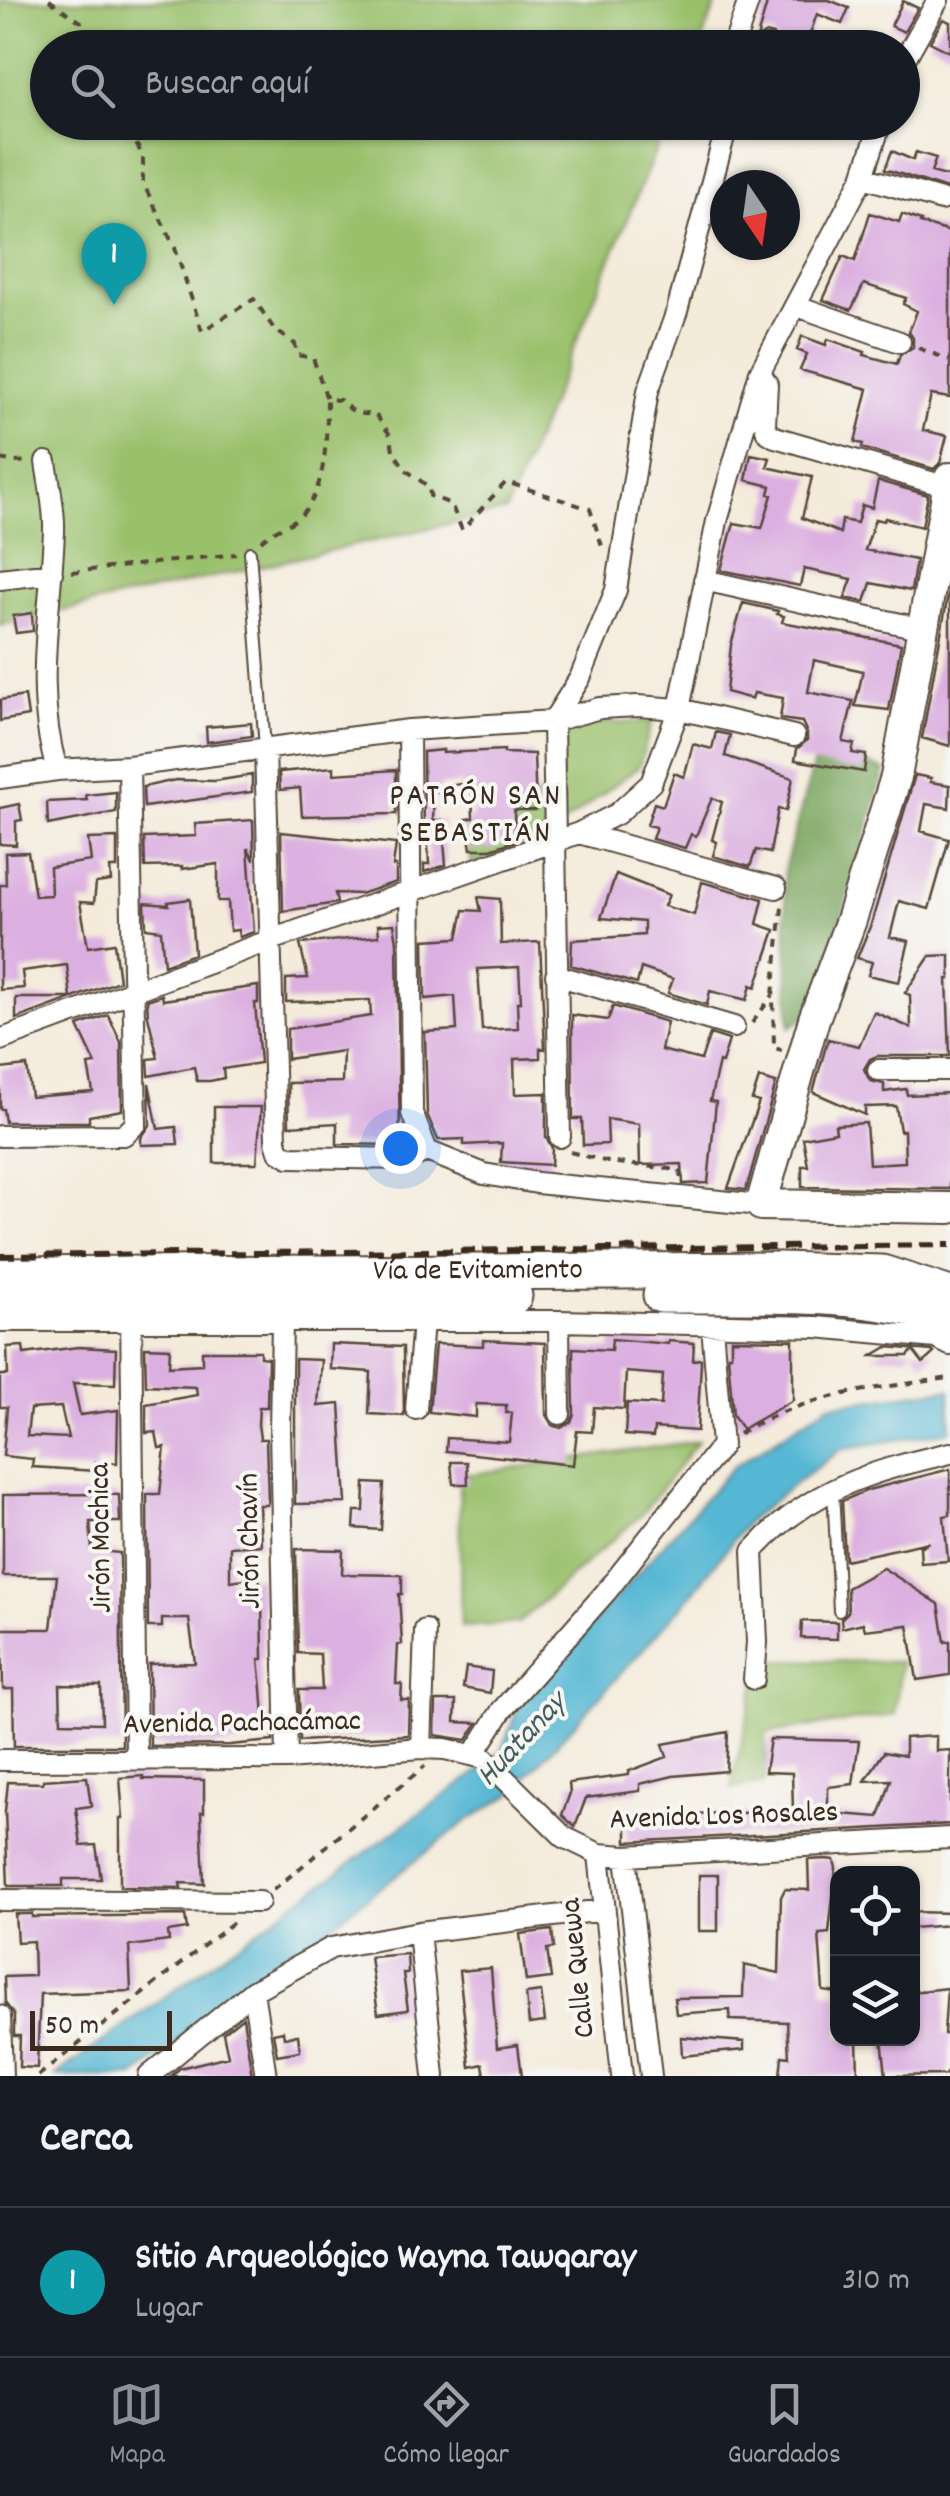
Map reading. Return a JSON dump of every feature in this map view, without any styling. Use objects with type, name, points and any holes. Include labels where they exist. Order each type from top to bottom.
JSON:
[{"type":"highway","name":"Vía de Evitamiento","points":[[0,1275],[779,1270],[882,1273],[950,1294]]},
{"type":"highway","name":"Vía de Evitamiento","points":[[0,1302],[131,1311],[655,1294],[793,1296],[914,1308],[950,1319]]},
{"type":"main road","points":[[949,482],[896,776],[851,920],[814,1019],[761,1205],[950,1208]]},
{"type":"street","points":[[739,30],[749,0]]},
{"type":"street","points":[[920,32],[938,0]]},
{"type":"street","points":[[560,1136],[553,721],[580,678],[616,590],[648,391],[682,292],[723,140]]},
{"type":"street","points":[[0,1040],[579,833],[617,814],[651,783],[678,710],[704,580],[760,372],[863,177],[875,140]]},
{"type":"street","points":[[863,177],[941,200]]},
{"type":"street","points":[[797,306],[900,342]]},
{"type":"street","points":[[760,372],[767,384],[766,432],[775,438],[949,482]]},
{"type":"street","points":[[46,462],[54,530],[42,681],[48,743],[57,770]]},
{"type":"street","points":[[0,579],[52,573]]},
{"type":"street","points":[[704,580],[922,629]]},
{"type":"street","points":[[0,778],[129,766],[409,730],[553,721],[600,708],[678,710],[794,736]]},
{"type":"street","points":[[409,730],[412,1113],[426,1152]]},
{"type":"street","points":[[265,748],[276,1141],[280,1151],[289,1157],[407,1160],[426,1152],[484,1174],[761,1205]]},
{"type":"street","points":[[0,1136],[124,1134],[136,1124],[129,766]]},
{"type":"street","points":[[579,833],[776,888]]},
{"type":"street","points":[[556,975],[734,1028]]},
{"type":"street","points":[[878,1070],[950,1070]]},
{"type":"street","points":[[0,1322],[131,1311],[282,1322],[559,1321],[816,1327],[936,1338],[950,1346]]},
{"type":"street","name":"Jirón Mochica","points":[[131,1311],[136,1757]]},
{"type":"street","points":[[416,1408],[423,1321]]},
{"type":"street","points":[[559,1321],[560,1414]]},
{"type":"street","name":"Jirón Chavín","points":[[282,1322],[280,1429],[287,1759]]},
{"type":"street","points":[[479,1756],[502,1710],[606,1592],[722,1445],[712,1326]]},
{"type":"street","points":[[754,1679],[757,1642],[753,1551],[774,1527],[833,1488],[867,1474],[950,1452]]},
{"type":"street","points":[[421,1748],[425,1630]]},
{"type":"street","name":"Avenida Pachacámac","points":[[0,1760],[287,1759],[421,1748],[479,1756]]},
{"type":"street","name":"Avenida Los Rosales","points":[[479,1756],[564,1837],[598,1854],[626,1856],[950,1838]]},
{"type":"street","name":"Calle Quewa","points":[[598,1854],[622,2076]]},
{"type":"street","name":"Calle Quewa","points":[[626,1856],[651,2076]]},
{"type":"street","points":[[0,1900],[259,1902]]},
{"type":"street","points":[[149,2076],[253,1991],[331,1948],[419,1932],[604,1910]]},
{"type":"street","points":[[419,1932],[434,2076]]},
{"type":"street","points":[[253,1991],[266,2076]]},
{"type":"street","points":[[0,2016],[2,2076]]},
{"type":"lane","points":[[250,552],[265,748]]},
{"type":"lane","points":[[833,1488],[839,1611]]},
{"type":"path","points":[[49,0],[81,22],[82,30]]},
{"type":"path","points":[[52,573],[250,552],[270,532],[302,514],[322,475],[327,399],[314,358],[297,355],[295,344],[274,328],[254,299],[202,331],[175,248],[143,183],[143,156],[134,140]]},
{"type":"path","points":[[900,342],[950,360]]},
{"type":"path","points":[[327,399],[340,400],[352,412],[375,414],[406,470],[429,488],[430,496],[450,504],[462,530],[506,482],[590,509],[604,552]]},
{"type":"path","points":[[0,458],[46,462]]},
{"type":"path","points":[[776,888],[782,909],[772,995],[774,1048],[784,1050],[806,1020],[814,1019]]},
{"type":"path","points":[[734,1028],[752,1024],[772,995]]},
{"type":"path","points":[[560,1136],[565,1150],[608,1162],[680,1170],[682,1198]]},
{"type":"path","points":[[722,1445],[762,1420],[836,1394],[950,1378]]},
{"type":"green space","points":[[0,0],[718,0],[706,30],[30,30],[30,140],[660,140],[506,511],[0,625]]},
{"type":"green space","points":[[652,722],[639,766],[559,827],[558,723]]},
{"type":"green space","points":[[818,748],[885,770],[813,1011],[790,1027],[784,870]]},
{"type":"green space","points":[[545,796],[545,835],[472,865],[466,828],[489,826],[488,801]]},
{"type":"green space","points":[[698,1441],[641,1515],[518,1623],[461,1627],[459,1476]]},
{"type":"green space","points":[[761,1660],[901,1662],[895,1715],[766,1733],[765,1783],[731,1788]]},
{"type":"water","name":"Huatanay","points":[[950,1389],[950,1431],[842,1449],[747,1522],[683,1605],[511,1794],[467,1821],[134,2076],[55,2076],[487,1765],[502,1751],[518,1707],[733,1467],[829,1405]]},
{"type":"building","points":[[768,0],[829,0],[849,8],[842,24],[817,14],[811,30],[759,30]]},
{"type":"building","points":[[903,1],[918,8],[905,30],[891,26]]},
{"type":"building","points":[[943,19],[950,22],[950,52],[930,42]]},
{"type":"building","points":[[892,151],[913,160],[916,152],[936,158],[931,172],[950,177],[950,190],[885,169]]},
{"type":"building","points":[[870,213],[899,222],[902,214],[950,232],[950,398],[931,395],[923,430],[947,436],[940,463],[934,469],[862,448],[863,444],[855,442],[868,389],[800,370],[807,354],[797,350],[802,336],[826,345],[828,339],[897,364],[900,355],[913,347],[909,332],[917,311],[903,304],[906,298],[864,284],[851,310],[823,300],[843,256],[855,261]]},
{"type":"building","points":[[751,454],[770,458],[767,467],[812,477],[802,518],[840,533],[842,520],[857,523],[862,505],[872,508],[878,481],[928,495],[922,527],[875,519],[865,550],[916,560],[911,591],[871,583],[865,602],[845,598],[852,579],[804,569],[800,586],[721,570],[734,523],[762,528],[772,495],[771,486],[746,480]]},
{"type":"building","points":[[950,584],[950,746],[922,738]]},
{"type":"building","points":[[743,603],[778,611],[784,616],[782,622],[901,644],[889,710],[855,706],[863,671],[814,660],[808,692],[853,701],[843,742],[854,744],[852,753],[866,755],[864,772],[795,760],[807,733],[802,722],[780,719],[783,698],[754,693],[752,699],[726,692],[731,645]]},
{"type":"building","points":[[32,613],[33,631],[16,633],[13,616]]},
{"type":"building","points":[[25,696],[28,716],[0,721],[0,700]]},
{"type":"building","points":[[251,723],[252,736],[207,742],[206,727]]},
{"type":"building","points":[[716,732],[730,735],[725,756],[793,778],[786,811],[778,809],[770,853],[756,850],[750,867],[713,856],[717,842],[712,840],[722,802],[712,798],[696,836],[691,834],[685,848],[652,839],[656,827],[647,825],[654,803],[663,806],[674,773],[684,777],[693,744],[712,749]]},
{"type":"building","points":[[423,752],[534,754],[536,810],[514,810],[515,841],[491,849],[471,849],[466,819],[473,818],[472,790],[462,790],[461,784],[440,786],[440,791],[434,791],[433,821],[442,820],[446,865],[424,872],[424,864],[429,864],[424,829]]},
{"type":"building","points":[[334,767],[334,774],[396,770],[396,814],[302,816],[300,788],[280,790],[279,772]]},
{"type":"building","points":[[252,775],[252,792],[144,807],[143,787],[176,780],[215,781]]},
{"type":"building","points":[[915,775],[950,785],[949,808],[926,804],[921,831],[949,839],[929,909],[899,901],[890,937],[909,941],[899,982],[868,975],[872,962],[857,958],[871,924]]},
{"type":"building","points":[[116,792],[116,812],[48,825],[47,802],[87,800],[86,795]]},
{"type":"building","points":[[19,804],[22,820],[16,821],[16,845],[0,844],[0,808]]},
{"type":"building","points":[[253,820],[254,860],[248,848],[254,932],[239,937],[238,930],[230,931],[228,901],[218,901],[218,864],[182,869],[145,867],[144,838],[196,836],[195,824]]},
{"type":"building","points":[[281,832],[396,844],[396,882],[360,894],[335,893],[337,903],[283,911]]},
{"type":"building","points":[[117,838],[117,868],[110,868],[111,881],[96,883],[94,903],[80,902],[88,947],[114,943],[119,981],[16,1019],[16,998],[71,998],[67,965],[22,971],[24,988],[0,990],[0,885],[6,885],[5,853],[28,852],[35,896],[51,895],[50,867],[91,861],[88,839]]},
{"type":"building","points":[[616,874],[669,895],[664,906],[694,915],[702,882],[763,899],[757,924],[775,930],[756,987],[751,985],[747,1000],[710,991],[707,1005],[668,993],[673,979],[641,968],[637,984],[571,965],[572,940],[644,935],[644,922],[601,918]]},
{"type":"building","points":[[478,897],[500,899],[501,944],[540,942],[545,1049],[540,1048],[540,1058],[514,1059],[515,1094],[546,1093],[546,1137],[552,1148],[551,1165],[501,1162],[502,1143],[464,1145],[464,1139],[438,1140],[427,1114],[425,1032],[457,1030],[455,996],[425,999],[424,940],[458,938],[464,910],[481,911]],"holes":[[[519,967],[521,1002],[517,1002],[518,1028],[482,1030],[478,969]]]},
{"type":"building","points":[[190,899],[194,954],[164,965],[161,930],[146,928],[145,903],[169,905],[168,902]]},
{"type":"building","points":[[394,924],[400,1145],[337,1144],[337,1123],[289,1126],[288,1083],[342,1082],[343,1051],[287,1059],[287,1029],[371,1016],[370,1000],[286,1002],[286,979],[308,978],[300,944],[379,936],[378,925]]},
{"type":"building","points":[[950,955],[950,1056],[877,1056],[864,1069],[870,1081],[884,1084],[884,1092],[906,1089],[907,1095],[950,1093],[950,1189],[802,1187],[802,1166],[808,1166],[803,1138],[836,1132],[835,1125],[866,1123],[869,1164],[905,1162],[904,1130],[900,1131],[896,1106],[865,1107],[865,1115],[813,1092],[828,1039],[859,1046],[874,1012],[911,1028],[910,995],[905,993],[930,956]]},
{"type":"building","points":[[258,986],[255,1003],[260,1063],[223,1069],[224,1078],[210,1081],[197,1081],[194,1067],[149,1076],[148,1059],[158,1058],[147,1000],[162,995],[163,1000]]},
{"type":"building","points":[[613,1006],[667,1022],[661,1050],[701,1060],[710,1034],[729,1040],[722,1063],[719,1062],[710,1101],[716,1102],[708,1183],[683,1184],[682,1164],[640,1165],[639,1124],[607,1119],[608,1144],[583,1145],[582,1119],[573,1119],[572,1015],[608,1020]]},
{"type":"building","points":[[108,1015],[121,1042],[122,1110],[89,1116],[89,1122],[5,1122],[0,1109],[0,1069],[27,1066],[31,1097],[93,1092],[88,1065],[96,1064],[78,1026]]},
{"type":"building","points":[[759,1078],[776,1083],[746,1190],[728,1188],[759,1102],[752,1100]]},
{"type":"building","points":[[149,1083],[158,1129],[176,1127],[178,1144],[141,1145],[150,1125]]},
{"type":"building","points":[[214,1107],[261,1107],[257,1163],[214,1163]]},
{"type":"building","points":[[612,1339],[694,1343],[693,1360],[701,1359],[697,1431],[654,1428],[653,1437],[625,1435],[627,1403],[661,1405],[663,1375],[626,1372],[624,1409],[594,1407],[592,1432],[577,1431],[573,1465],[446,1451],[447,1438],[509,1442],[512,1413],[506,1413],[506,1405],[476,1404],[476,1417],[429,1412],[435,1344],[483,1346],[483,1340],[545,1343],[546,1415],[552,1425],[561,1428],[574,1415],[573,1348],[611,1350]]},
{"type":"building","points":[[731,1339],[793,1340],[793,1400],[742,1429],[733,1415],[728,1355]]},
{"type":"building","points":[[331,1344],[403,1347],[404,1416],[369,1414],[371,1372],[330,1369]]},
{"type":"building","points":[[23,1346],[24,1354],[78,1347],[116,1349],[115,1384],[73,1383],[80,1415],[118,1410],[117,1463],[96,1462],[96,1471],[32,1467],[33,1459],[3,1456],[7,1407],[0,1407],[0,1375],[8,1375],[7,1347]],"holes":[[[61,1407],[68,1438],[27,1436],[30,1409]]]},
{"type":"building","points":[[145,1347],[170,1348],[169,1366],[202,1364],[202,1351],[260,1351],[260,1357],[268,1358],[267,1407],[259,1407],[258,1424],[260,1439],[266,1439],[268,1501],[267,1505],[259,1505],[261,1545],[230,1547],[230,1581],[259,1577],[263,1659],[259,1659],[264,1717],[272,1717],[273,1741],[150,1746],[149,1664],[195,1663],[189,1619],[162,1619],[162,1627],[148,1627],[147,1494],[160,1494],[165,1447],[159,1448],[156,1432],[146,1433],[146,1404],[197,1395],[196,1387],[146,1385]]},
{"type":"building","points":[[887,1347],[932,1351],[934,1353],[923,1363],[913,1350],[908,1356],[872,1356]]},
{"type":"building","points":[[295,1359],[321,1360],[318,1406],[340,1404],[346,1503],[295,1504]]},
{"type":"building","points":[[451,1462],[467,1462],[468,1484],[453,1484]]},
{"type":"building","points":[[950,1469],[950,1515],[944,1516],[948,1561],[921,1563],[920,1547],[929,1542],[845,1560],[842,1501],[868,1490]]},
{"type":"building","points":[[365,1483],[384,1484],[381,1530],[354,1528],[355,1511],[364,1511]]},
{"type":"building","points":[[3,1495],[119,1495],[120,1522],[90,1522],[92,1550],[120,1553],[122,1746],[14,1746],[13,1689],[3,1689],[2,1629],[51,1629],[57,1576],[3,1576]],"holes":[[[60,1685],[101,1686],[102,1723],[61,1722]]]},
{"type":"building","points":[[296,1549],[343,1550],[342,1574],[402,1575],[402,1644],[398,1645],[396,1684],[402,1684],[401,1700],[409,1700],[408,1735],[300,1741],[299,1690],[322,1690],[320,1654],[298,1653]]},
{"type":"building","points":[[883,1568],[939,1604],[945,1642],[950,1641],[950,1675],[917,1680],[908,1625],[865,1630],[863,1623],[842,1628],[841,1619],[848,1612],[847,1588]]},
{"type":"building","points":[[802,1621],[837,1622],[837,1639],[801,1638]]},
{"type":"building","points":[[466,1667],[492,1671],[490,1693],[463,1688]]},
{"type":"building","points":[[436,1701],[456,1701],[455,1722],[478,1723],[467,1740],[435,1735]]},
{"type":"building","points":[[728,1732],[726,1771],[673,1776],[640,1784],[640,1791],[586,1798],[575,1827],[562,1815],[570,1793],[569,1783],[629,1775],[629,1771],[667,1757],[663,1744]]},
{"type":"building","points":[[936,1736],[936,1751],[950,1750],[950,1824],[627,1842],[627,1815],[793,1812],[792,1773],[765,1772],[770,1739],[859,1741],[853,1784],[828,1787],[828,1813],[879,1817],[891,1780],[865,1781],[884,1752],[905,1756],[905,1738]]},
{"type":"building","points":[[87,1777],[91,1806],[76,1808],[81,1846],[96,1845],[101,1879],[63,1879],[63,1886],[8,1886],[8,1782],[43,1783]]},
{"type":"building","points":[[120,1778],[204,1780],[204,1884],[180,1883],[181,1888],[120,1887]]},
{"type":"building","points":[[808,1860],[834,1860],[836,1866],[830,1866],[829,1933],[819,1934],[823,1991],[830,1992],[830,2046],[857,2046],[858,2076],[780,2076],[782,2056],[789,2057],[787,2022],[730,2020],[730,2010],[676,2014],[674,1998],[743,1997],[744,1965],[779,1973],[781,1897],[785,1889],[809,1890]]},
{"type":"building","points":[[699,1875],[718,1875],[718,1931],[699,1931]]},
{"type":"building","points":[[920,1912],[950,1913],[950,1925],[920,1927]]},
{"type":"building","points":[[15,1914],[185,1915],[187,1929],[168,1932],[169,1941],[129,1946],[131,1991],[40,1994],[37,2068],[19,2067],[20,2036],[14,2036],[14,2015],[5,2003],[4,1977],[34,1976],[33,1941],[17,1942]]},
{"type":"building","points":[[552,1930],[554,1948],[547,1949],[551,1978],[526,1981],[520,1934]]},
{"type":"building","points":[[407,1954],[408,1973],[403,1973],[408,2010],[378,2014],[370,1957]]},
{"type":"building","points":[[491,1968],[497,2048],[518,2045],[522,2076],[485,2076],[483,2064],[470,2067],[459,1971]]},
{"type":"building","points":[[947,1988],[944,2034],[950,2034],[950,2068],[945,2075],[886,2076],[883,2046],[920,2046],[920,1991]]},
{"type":"building","points":[[541,1992],[545,2022],[529,2024],[526,1994]]},
{"type":"building","points":[[243,2017],[252,2076],[171,2076],[180,2068],[228,2056],[223,2033]]},
{"type":"building","points":[[283,2031],[284,2037],[298,2035],[300,2051],[277,2055],[273,2033]]},
{"type":"building","points":[[681,2037],[744,2042],[744,2050],[682,2056]]},
{"type":"railway","points":[[0,1256],[950,1245]]},
{"type":"place","name":"Sitio Arqueológico Wayna Tawqaray","points":[[114,305]]},
{"type":"district","name":"PATRÓN SAN SEBASTIÁN","points":[[476,816]]}]
